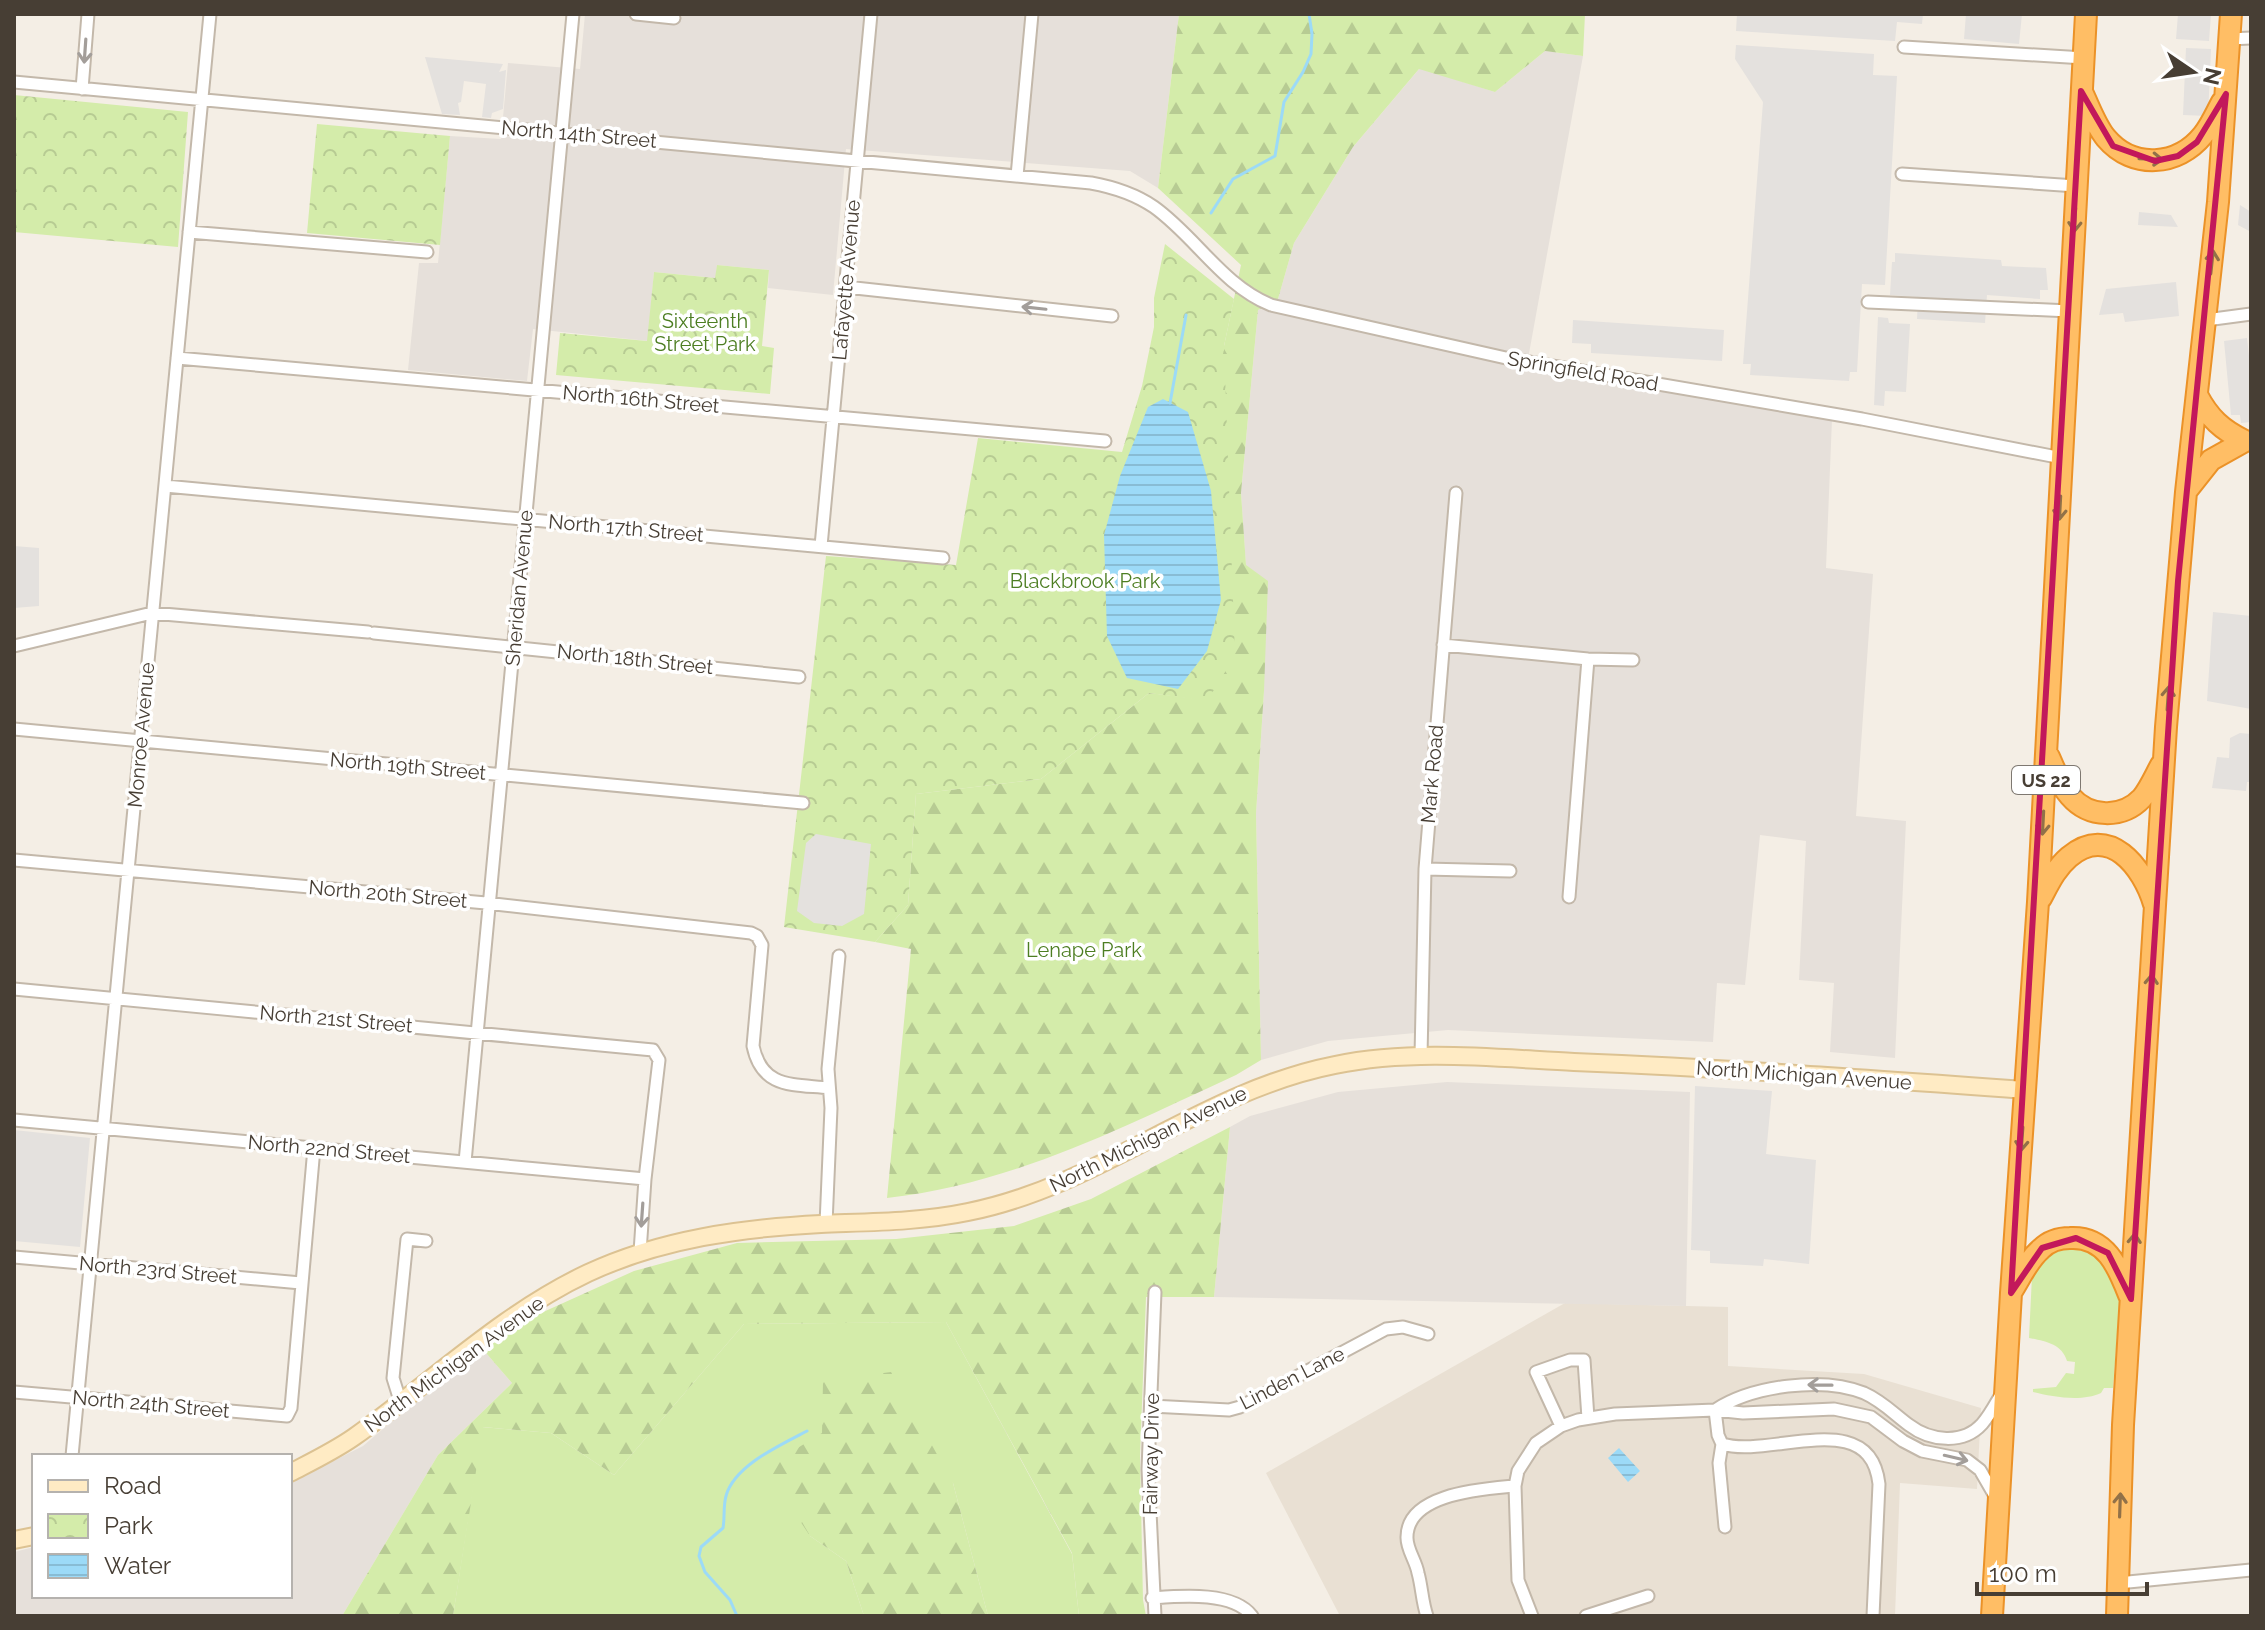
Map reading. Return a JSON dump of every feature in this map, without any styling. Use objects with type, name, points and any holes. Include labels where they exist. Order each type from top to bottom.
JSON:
[{"type":"highway","name":"US 22","points":[[1992,1616],[2047,754],[2086,14]]},
{"type":"highway","points":[[2117,1616],[2131,1299],[2165,756],[2186,492],[2206,320],[2231,14]]},
{"type":"highway","points":[[2081,91],[2102,133],[2113,146],[2134,158],[2155,161],[2178,156],[2197,142],[2226,94]]},
{"type":"highway","points":[[2197,395],[2214,422],[2248,441]]},
{"type":"highway","points":[[2186,492],[2211,460],[2248,441]]},
{"type":"highway","points":[[2047,754],[2072,799],[2090,811],[2105,813],[2120,812],[2139,800],[2149,788],[2165,756]]},
{"type":"highway","points":[[2038,902],[2055,872],[2067,859],[2085,848],[2098,846],[2115,849],[2135,865],[2151,894],[2156,911]]},
{"type":"highway","points":[[2011,1293],[2042,1248],[2054,1241],[2076,1238],[2096,1244],[2108,1253],[2131,1299]]},
{"type":"street","points":[[82,89],[88,14]]},
{"type":"street","name":"Monroe Avenue","points":[[72,1454],[210,14]]},
{"type":"street","name":"Sheridan Avenue","points":[[465,1162],[573,14]]},
{"type":"street","points":[[636,14],[674,18]]},
{"type":"street","name":"Lafayette Avenue","points":[[821,546],[871,14]]},
{"type":"street","points":[[1017,176],[1032,14]]},
{"type":"street","points":[[2229,39],[2251,38]]},
{"type":"street","points":[[1904,47],[2084,58]]},
{"type":"street","name":"North 14th Street","points":[[14,82],[1091,183],[1125,192],[1141,200]]},
{"type":"street","points":[[1902,174],[2076,186]]},
{"type":"street","name":"Springfield Road","points":[[1141,200],[1164,216],[1238,287],[1260,301],[1285,310],[1506,358],[1862,419],[2062,458]]},
{"type":"street","points":[[189,232],[427,252]]},
{"type":"street","points":[[846,287],[1112,316]]},
{"type":"street","points":[[1868,302],[2070,311]]},
{"type":"street","points":[[2206,320],[2251,314]]},
{"type":"street","name":"North 16th Street","points":[[177,358],[1105,441]]},
{"type":"street","name":"North 17th Street","points":[[165,486],[943,558]]},
{"type":"street","name":"Mark Road","points":[[1421,1056],[1425,869],[1456,493]]},
{"type":"street","name":"North 18th Street","points":[[14,646],[152,613],[514,645],[799,677]]},
{"type":"street","points":[[1443,645],[1588,659],[1633,660]]},
{"type":"street","points":[[1569,897],[1588,659]]},
{"type":"street","name":"North 19th Street","points":[[14,729],[803,803]]},
{"type":"street","name":"North 20th Street","points":[[14,860],[490,903],[751,933],[762,945],[753,1046],[755,1060],[763,1073],[777,1081],[829,1088]]},
{"type":"street","points":[[1425,869],[1510,871]]},
{"type":"street","points":[[826,1224],[831,1108],[828,1069],[839,956]]},
{"type":"street","name":"North 21st Street","points":[[14,989],[653,1050],[659,1060],[645,1179]]},
{"type":"street","name":"North Michigan Avenue","points":[[292,1472],[350,1440],[536,1301],[588,1273],[640,1252],[726,1233],[922,1219],[1005,1203],[1082,1173],[1245,1091],[1335,1065],[1421,1056],[1704,1067],[2025,1090]]},
{"type":"street","name":"North 22nd Street","points":[[14,1120],[645,1179]]},
{"type":"street","points":[[301,1283],[314,1148]]},
{"type":"street","points":[[640,1252],[645,1179]]},
{"type":"street","points":[[403,1400],[393,1378],[407,1239],[426,1241]]},
{"type":"street","name":"North 23rd Street","points":[[14,1257],[301,1283]]},
{"type":"street","name":"North 24th Street","points":[[14,1392],[287,1416],[291,1408],[301,1283]]},
{"type":"street","name":"Fairway Drive","points":[[1155,1292],[1148,1469],[1155,1616]]},
{"type":"street","name":"Linden Lane","points":[[1151,1406],[1229,1410],[1386,1329],[1403,1327],[1428,1334]]},
{"type":"street","points":[[1561,1426],[1536,1372],[1551,1365],[1584,1360],[1588,1418]]},
{"type":"street","points":[[1715,1410],[1730,1400],[1751,1393],[1816,1383],[1860,1392],[1884,1403],[1908,1424],[1927,1435],[1953,1438],[1971,1433],[1982,1424],[2005,1388]]},
{"type":"street","points":[[1532,1616],[1518,1580],[1515,1486],[1518,1471],[1536,1443],[1561,1426],[1588,1418],[1715,1410],[1743,1413],[1834,1409],[1871,1417],[1916,1449],[1972,1463],[1984,1474],[1998,1500]]},
{"type":"street","points":[[1715,1410],[1722,1444],[1719,1463],[1725,1527]]},
{"type":"street","points":[[1722,1444],[1735,1448],[1764,1447],[1830,1439],[1864,1450],[1877,1471],[1879,1484],[1873,1616]]},
{"type":"street","points":[[1427,1616],[1419,1574],[1408,1545],[1408,1525],[1413,1517],[1439,1499],[1464,1491],[1515,1486]]},
{"type":"street","points":[[2118,1583],[2251,1570]]},
{"type":"street","points":[[1586,1616],[1648,1596]]},
{"type":"street","points":[[1152,1598],[1208,1597],[1236,1605],[1249,1611],[1252,1616]]},
{"type":"highlighted area","points":[[2081,91],[2113,146],[2155,161],[2178,156],[2197,142],[2226,94],[2178,581],[2131,1299],[2108,1253],[2076,1238],[2042,1248],[2011,1293]]},
{"type":"shaded area","points":[[585,14],[1179,14],[1158,188],[1130,171],[846,149],[833,295],[768,288],[769,270],[717,265],[716,278],[654,272],[648,341],[533,329],[527,381],[408,370],[419,263],[438,263],[450,136],[501,139],[508,63],[580,69]]},
{"type":"shaded area","points":[[1737,14],[1923,14],[1922,24],[1897,22],[1895,41],[1736,31]]},
{"type":"shaded area","points":[[1966,14],[2022,14],[2019,44],[1964,39]]},
{"type":"shaded area","points":[[2178,14],[2211,14],[2209,41],[2176,39]]},
{"type":"shaded area","points":[[1736,45],[1874,54],[1873,75],[1897,76],[1885,285],[1862,284],[1857,372],[1850,372],[1849,381],[1750,375],[1751,364],[1743,364],[1763,102],[1735,59]]},
{"type":"shaded area","points":[[2186,48],[2211,49],[2208,116],[2183,115]]},
{"type":"shaded area","points":[[1545,51],[1583,56],[1526,370],[1832,419],[1826,568],[1873,574],[1856,816],[1906,821],[1895,1058],[1830,1052],[1834,983],[1799,980],[1806,841],[1760,835],[1745,985],[1717,983],[1713,1042],[1448,1030],[1328,1041],[1261,1060],[1256,814],[1264,691],[1246,566],[1241,493],[1258,310],[1278,299],[1294,243],[1353,147],[1420,68],[1495,92]]},
{"type":"shaded area","points":[[425,57],[503,64],[499,72],[506,70],[503,109],[492,113],[491,118],[482,117],[486,84],[464,81],[461,102],[458,103],[460,115],[442,114]]},
{"type":"shaded area","points":[[2240,205],[2251,212],[2251,232],[2238,225]]},
{"type":"shaded area","points":[[2139,212],[2171,215],[2178,227],[2138,225]]},
{"type":"shaded area","points":[[1895,253],[2001,260],[2002,266],[2046,268],[2048,290],[2040,290],[2040,299],[1987,295],[1985,323],[1917,319],[1918,297],[1890,295]]},
{"type":"shaded area","points":[[2176,282],[2179,316],[2125,322],[2123,313],[2099,315],[2106,289]]},
{"type":"shaded area","points":[[1878,317],[1888,318],[1889,323],[1910,324],[1906,392],[1885,391],[1884,406],[1874,405]]},
{"type":"shaded area","points":[[1573,320],[1724,330],[1722,361],[1591,353],[1591,344],[1572,343]]},
{"type":"shaded area","points":[[2247,338],[2251,422],[2241,423],[2240,415],[2231,415],[2224,341]]},
{"type":"shaded area","points":[[14,546],[39,548],[39,606],[14,608]]},
{"type":"shaded area","points":[[2213,612],[2251,616],[2251,709],[2207,701]]},
{"type":"shaded area","points":[[2240,733],[2251,734],[2251,782],[2247,782],[2246,791],[2212,788],[2217,757],[2229,758],[2230,738]]},
{"type":"shaded area","points":[[816,834],[871,844],[864,914],[842,926],[814,923],[797,911],[806,843]]},
{"type":"shaded area","points":[[1447,1082],[1690,1092],[1686,1306],[1214,1297],[1230,1127],[1250,1116],[1338,1092]]},
{"type":"shaded area","points":[[1695,1086],[1772,1091],[1766,1154],[1816,1160],[1809,1264],[1764,1259],[1763,1266],[1710,1263],[1710,1251],[1691,1250]]},
{"type":"shaded area","points":[[14,1130],[90,1138],[80,1247],[14,1241]]},
{"type":"shaded area","points":[[1565,1303],[1728,1307],[1728,1366],[1864,1374],[1981,1408],[1977,1489],[1900,1483],[1895,1616],[1340,1616],[1266,1473]]},
{"type":"shaded area","points":[[480,1346],[512,1383],[438,1455],[342,1616],[14,1616],[14,1552],[32,1548],[32,1598],[292,1598],[292,1482],[363,1446]]},
{"type":"green space","name":"Lenape Park","points":[[1179,14],[1585,14],[1583,56],[1545,51],[1495,92],[1419,69],[1353,147],[1294,243],[1278,299],[1258,310],[1241,493],[1246,565],[1268,581],[1256,814],[1261,1060],[1152,1114],[1023,1167],[934,1191],[887,1198],[911,949],[875,942],[908,905],[916,794],[1041,779],[1149,693],[1207,700],[1224,346],[1241,265],[1158,188]]},
{"type":"green space","points":[[14,95],[188,112],[178,247],[14,232]]},
{"type":"green space","points":[[317,124],[450,136],[440,245],[307,233]]},
{"type":"green space","name":"Blackbrook Park","points":[[1165,244],[1234,299],[1224,346],[1235,656],[1207,701],[1149,693],[1041,779],[916,794],[908,905],[875,942],[784,927],[826,556],[956,565],[978,438],[1122,452],[1142,386],[1154,327],[1154,298]]},
{"type":"green space","name":"Sixteenth Street Park","points":[[717,265],[769,270],[762,346],[774,348],[770,394],[556,375],[560,333],[647,341],[654,272],[715,278]]},
{"type":"green space","points":[[1230,1127],[1214,1297],[1146,1297],[1140,1456],[1146,1616],[1079,1616],[1072,1553],[946,1322],[744,1324],[614,1475],[551,1433],[483,1427],[453,1616],[342,1616],[438,1455],[512,1383],[480,1346],[541,1313],[634,1271],[737,1243],[896,1239],[1014,1226],[1091,1199]]},
{"type":"green space","points":[[2073,1245],[2099,1253],[2120,1296],[2113,1388],[2104,1388],[2093,1396],[2076,1398],[2033,1392],[2033,1389],[2056,1387],[2066,1373],[2074,1374],[2075,1362],[2067,1361],[2065,1355],[2052,1344],[2029,1338],[2032,1276],[2042,1255]]},
{"type":"green space","points":[[946,1322],[1072,1554],[1079,1616],[988,1616],[953,1483],[822,1433],[810,1536],[846,1561],[864,1616],[453,1616],[482,1427],[551,1433],[614,1475],[744,1324]]},
{"type":"green space","points":[[891,1372],[953,1483],[988,1616],[864,1616],[846,1561],[810,1536],[765,1468],[822,1433],[823,1381]]},
{"type":"water","points":[[1163,399],[1188,412],[1211,491],[1221,600],[1207,651],[1178,689],[1127,678],[1107,636],[1104,535],[1120,476],[1148,407]]},
{"type":"water","points":[[1619,1448],[1640,1471],[1628,1482],[1608,1458]]},
{"type":"waterway","points":[[1211,213],[1233,179],[1275,156],[1284,102],[1311,54],[1309,14]]},
{"type":"waterway","points":[[1170,403],[1186,315]]},
{"type":"waterway","points":[[737,1616],[730,1600],[705,1572],[699,1556],[701,1547],[723,1528],[726,1496],[738,1475],[759,1458],[807,1431]]}]
